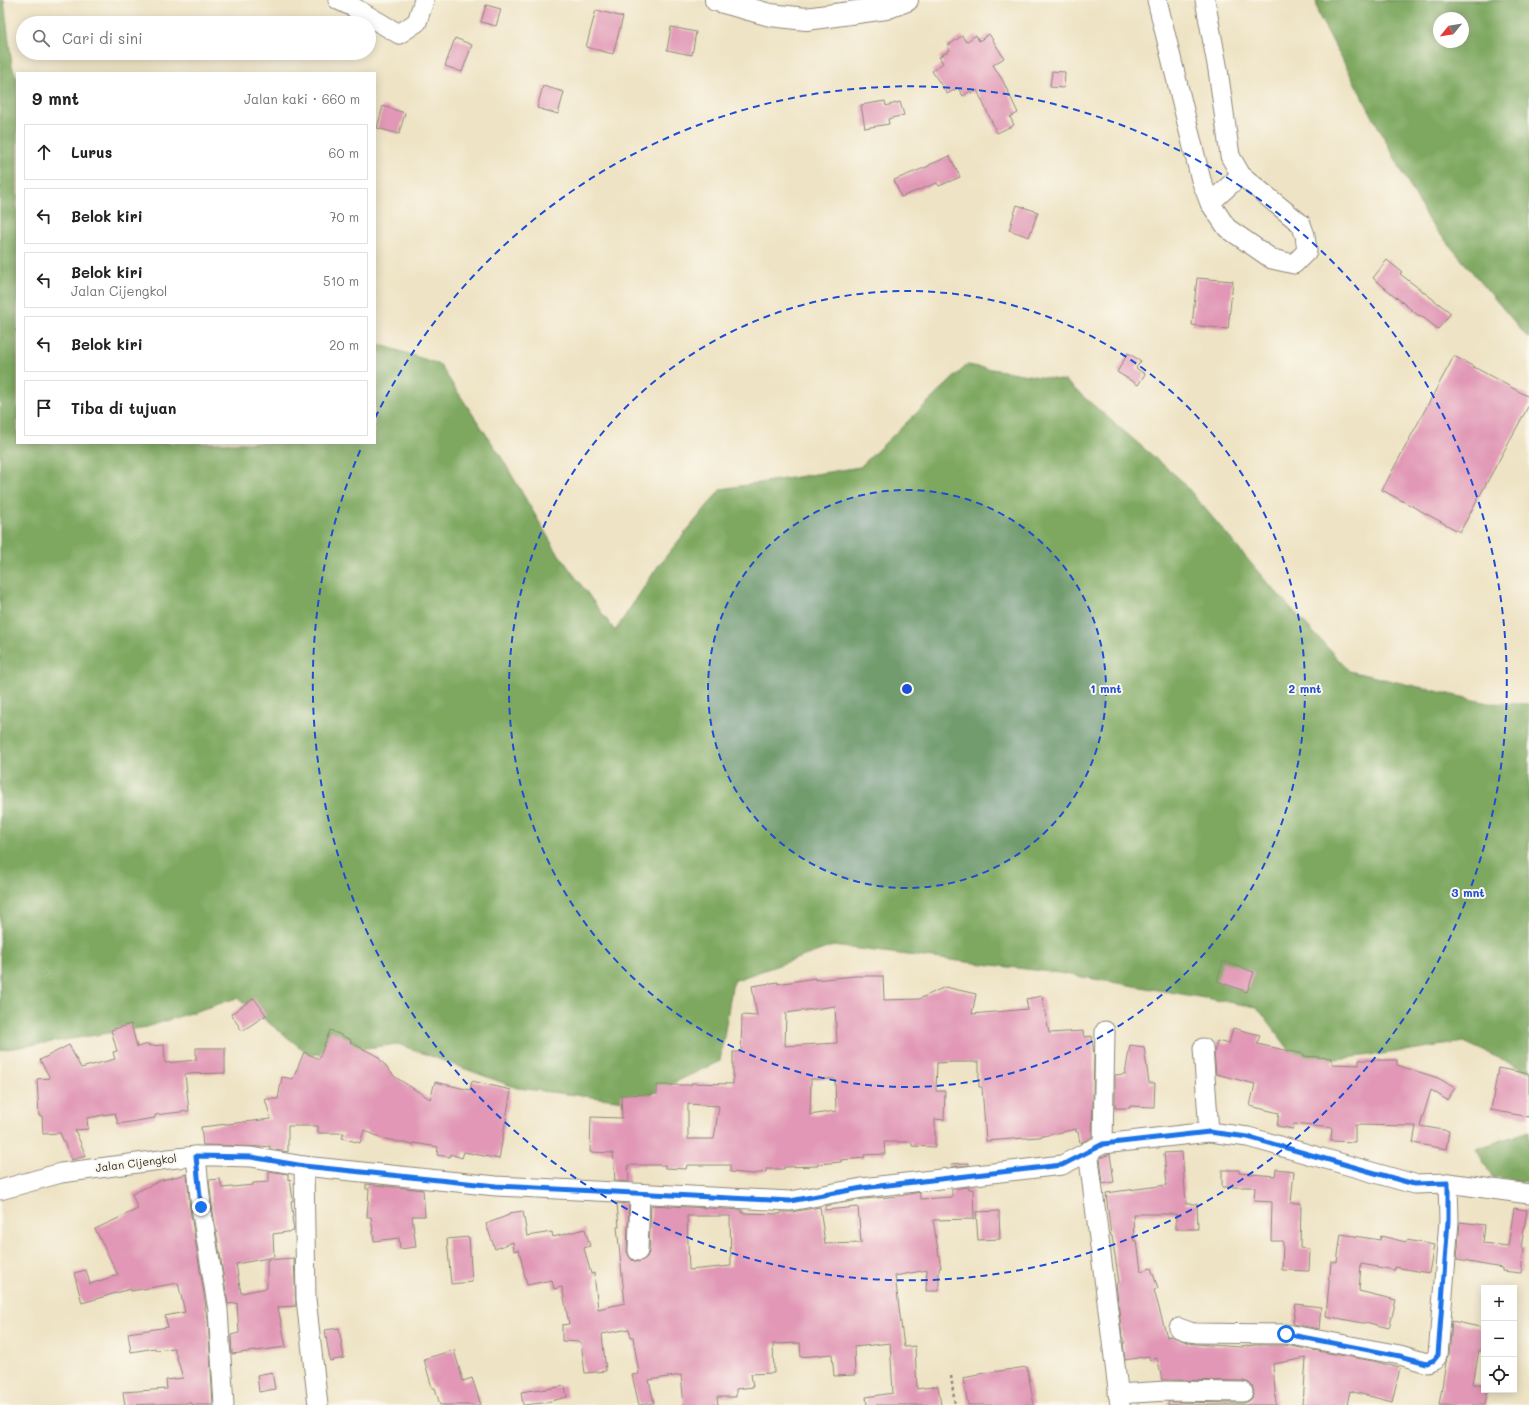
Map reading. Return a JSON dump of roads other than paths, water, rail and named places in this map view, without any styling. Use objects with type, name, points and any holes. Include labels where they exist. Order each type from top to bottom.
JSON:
[{"type":"main road","points":[[716,0],[770,15],[806,19],[886,8],[907,0]]},
{"type":"street","points":[[338,0],[368,16]]},
{"type":"street","points":[[376,20],[399,34],[417,22],[424,0]]},
{"type":"street","points":[[1157,0],[1201,180],[1210,202],[1227,228],[1272,259],[1294,264],[1307,251],[1305,235],[1301,224],[1241,175],[1230,156],[1218,70],[1205,0]]},
{"type":"street","points":[[1210,202],[1241,175]]},
{"type":"street","points":[[1105,1031],[1096,1147],[1119,1400],[1166,1391],[1243,1392]]},
{"type":"street","points":[[1202,1048],[1209,1132]]},
{"type":"street","name":"Jalan Cijengkol","points":[[0,1190],[61,1173],[196,1156],[251,1157],[304,1166],[496,1186],[790,1201],[862,1188],[1062,1165],[1096,1147],[1209,1132],[1248,1137],[1414,1184],[1448,1183],[1529,1194]]},
{"type":"street","points":[[196,1156],[201,1207],[218,1310],[224,1405]]},
{"type":"street","points":[[304,1166],[306,1298],[318,1405]]},
{"type":"street","points":[[1179,1328],[1190,1332],[1286,1334],[1400,1356],[1427,1363],[1434,1360],[1438,1355],[1447,1236],[1448,1183]]},
{"type":"street","points":[[638,1251],[640,1194]]}]
